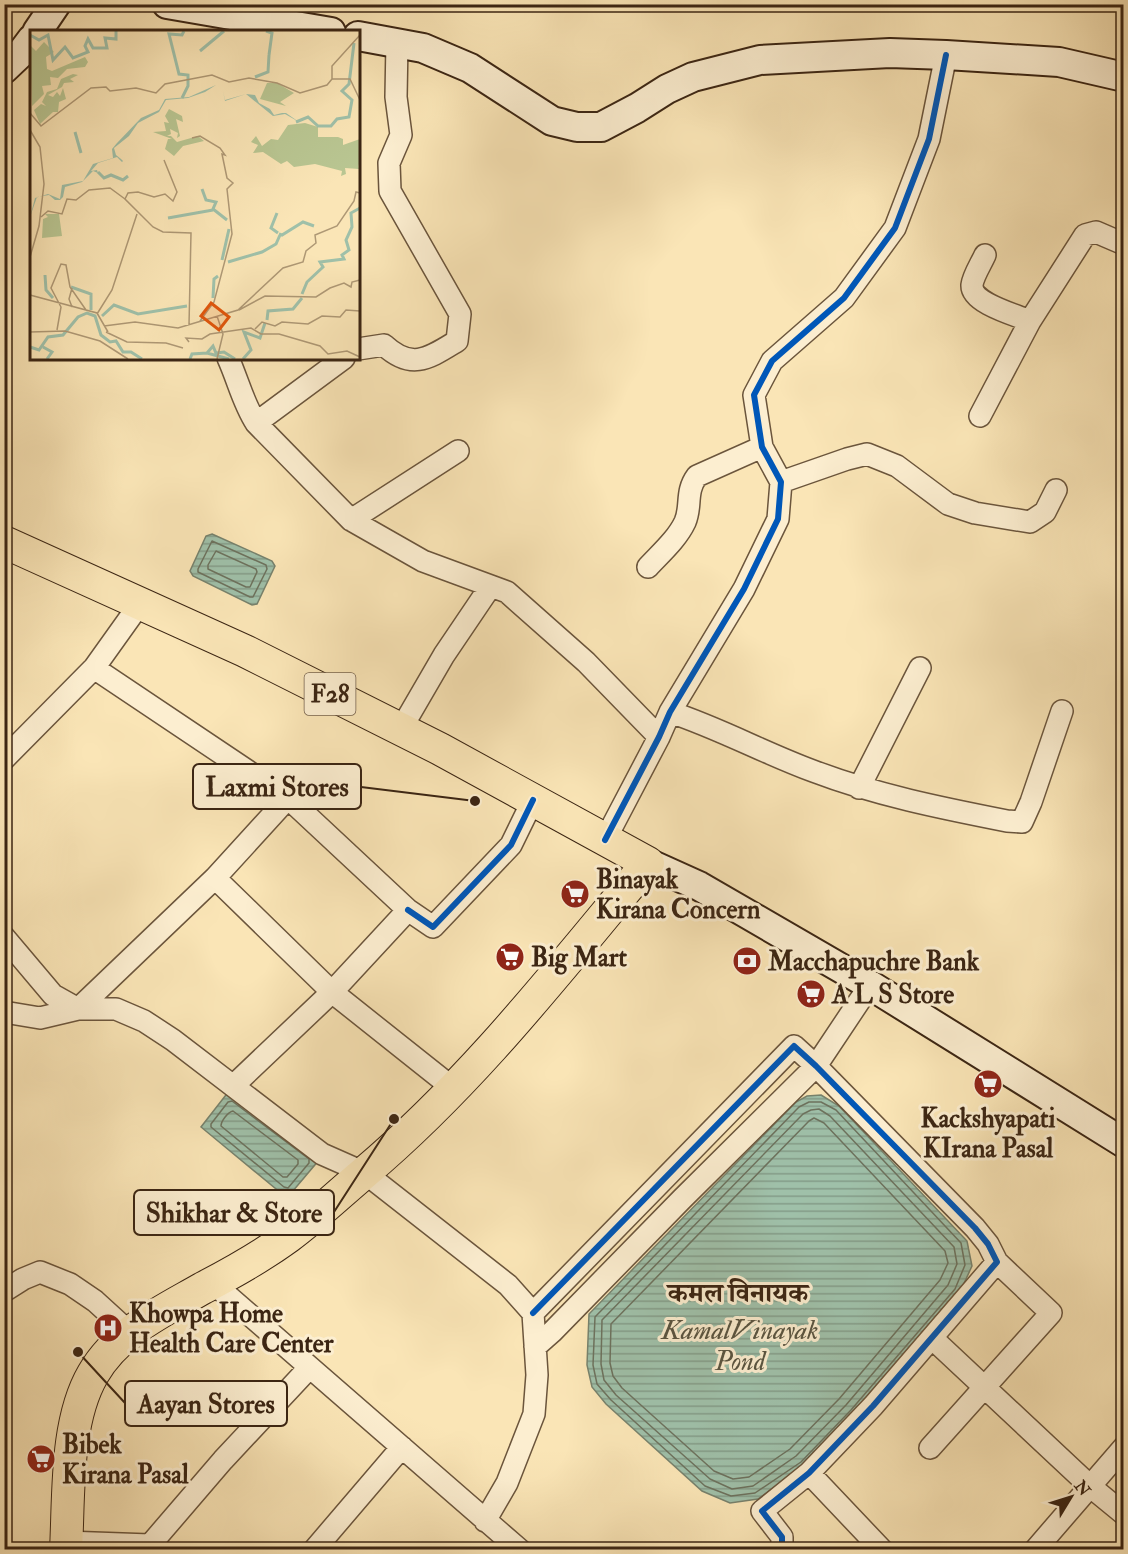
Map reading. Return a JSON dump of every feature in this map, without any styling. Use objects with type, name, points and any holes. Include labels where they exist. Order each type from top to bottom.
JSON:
[{"type":"main road","points":[[39,30],[56,4]]},
{"type":"main road","points":[[167,4],[320,30]]},
{"type":"main road","points":[[360,36],[423,48],[470,68],[552,121],[577,127],[601,127],[667,89],[693,77],[760,60],[890,53],[946,55],[1059,62],[1124,77]]},
{"type":"main road","name":"F28","points":[[4,542],[245,651],[440,749],[648,863],[699,886],[870,985],[1116,1134]]},
{"type":"main road","points":[[66,1546],[71,1457],[81,1400],[92,1374],[105,1356],[129,1332],[288,1237],[365,1173],[427,1117],[513,1026],[648,863]]},
{"type":"street","points":[[360,349],[384,345],[397,357],[425,360],[457,341],[460,314],[390,191],[389,163],[401,135],[396,97],[397,42]]},
{"type":"street","points":[[605,840],[670,712],[728,619],[778,519],[781,482],[762,447],[754,395],[772,361],[844,298],[895,228],[929,138],[946,55]]},
{"type":"street","points":[[980,416],[1030,321],[1085,234],[1096,232],[1124,244]]},
{"type":"street","points":[[985,255],[972,284],[973,292],[979,300],[1030,321]]},
{"type":"street","points":[[229,360],[246,407],[256,423],[351,520],[423,561],[507,592],[586,662],[659,737]]},
{"type":"street","points":[[256,423],[341,360]]},
{"type":"street","points":[[648,567],[678,534],[686,519],[690,485],[697,476],[762,447]]},
{"type":"street","points":[[351,520],[458,451]]},
{"type":"street","points":[[781,482],[867,454],[897,466],[948,504],[975,513],[1030,522],[1045,512],[1056,490]]},
{"type":"street","points":[[401,729],[444,655],[490,586]]},
{"type":"street","points":[[4,759],[94,668],[139,605]]},
{"type":"street","points":[[94,668],[288,798],[408,910],[433,927],[511,845],[533,800]]},
{"type":"street","points":[[859,788],[920,668]]},
{"type":"street","points":[[670,712],[706,724],[777,757],[859,788],[909,801],[1022,822],[1062,711]]},
{"type":"street","points":[[78,1009],[215,878],[288,798]]},
{"type":"street","points":[[215,878],[332,992],[454,1089]]},
{"type":"street","points":[[233,1086],[332,992],[408,910]]},
{"type":"street","points":[[4,937],[53,995],[78,1009]]},
{"type":"street","points":[[535,1347],[816,1066],[870,985]]},
{"type":"street","points":[[4,1012],[40,1018],[78,1009],[116,1009],[144,1021],[322,1154],[365,1173],[508,1285],[533,1313],[537,1375],[534,1414],[507,1484],[485,1521]]},
{"type":"street","points":[[533,1313],[794,1046],[975,1228],[988,1244],[997,1262],[1051,1313],[930,1448]]},
{"type":"street","points":[[782,1550],[782,1537],[762,1511],[809,1473],[873,1406],[997,1262]]},
{"type":"street","points":[[4,1291],[22,1279],[40,1272],[70,1284],[94,1301],[129,1332]]},
{"type":"street","points":[[213,1283],[402,1447],[485,1521],[508,1546]]},
{"type":"street","points":[[933,1339],[1091,1487],[1124,1514]]},
{"type":"street","points":[[66,1546],[153,1547],[223,1460],[309,1368]]},
{"type":"street","points":[[315,1550],[402,1447]]},
{"type":"street","points":[[1040,1548],[1124,1448]]},
{"type":"street","points":[[809,1473],[882,1550]]},
{"type":"water","points":[[212,534],[272,561],[275,566],[257,604],[252,605],[193,576],[190,571],[206,536]]},
{"type":"water","points":[[229,1091],[319,1160],[287,1198],[201,1127]]},
{"type":"water","name":"KamalVinayak Pond","points":[[821,1095],[839,1106],[967,1241],[972,1266],[960,1292],[856,1414],[805,1466],[758,1499],[730,1503],[702,1491],[606,1404],[592,1387],[587,1365],[589,1314],[796,1102],[807,1096]]},
{"type":"cycle path","points":[[605,840],[670,712],[744,589],[778,519],[781,482],[762,447],[754,395],[772,361],[844,298],[895,228],[929,139],[946,55]]},
{"type":"cycle path","points":[[408,910],[433,927],[511,845],[533,800]]},
{"type":"cycle path","points":[[533,1313],[794,1046],[816,1066],[975,1228],[988,1244],[997,1262],[873,1406],[809,1473],[762,1511],[782,1537],[782,1550]]},
{"type":"place","name":"Laxmi Stores","points":[[475,801]]},
{"type":"place","name":"Binayak Kirana Concern","points":[[575,894]]},
{"type":"place","name":"Big Mart","points":[[510,957]]},
{"type":"place","name":"Macchapuchre Bank","points":[[747,961]]},
{"type":"place","name":"A L S Store","points":[[811,994]]},
{"type":"place","name":"Kackshyapati KIrana Pasal","points":[[988,1084]]},
{"type":"place","name":"Shikhar & Store","points":[[394,1119]]},
{"type":"place","name":"Khowpa Home Health Care Center","points":[[108,1328]]},
{"type":"place","name":"Aayan Stores","points":[[78,1352]]},
{"type":"place","name":"Bibek Kirana Pasal","points":[[41,1459]]},
{"type":"district","name":"कमल विनायक","points":[[738,1293]]}]
